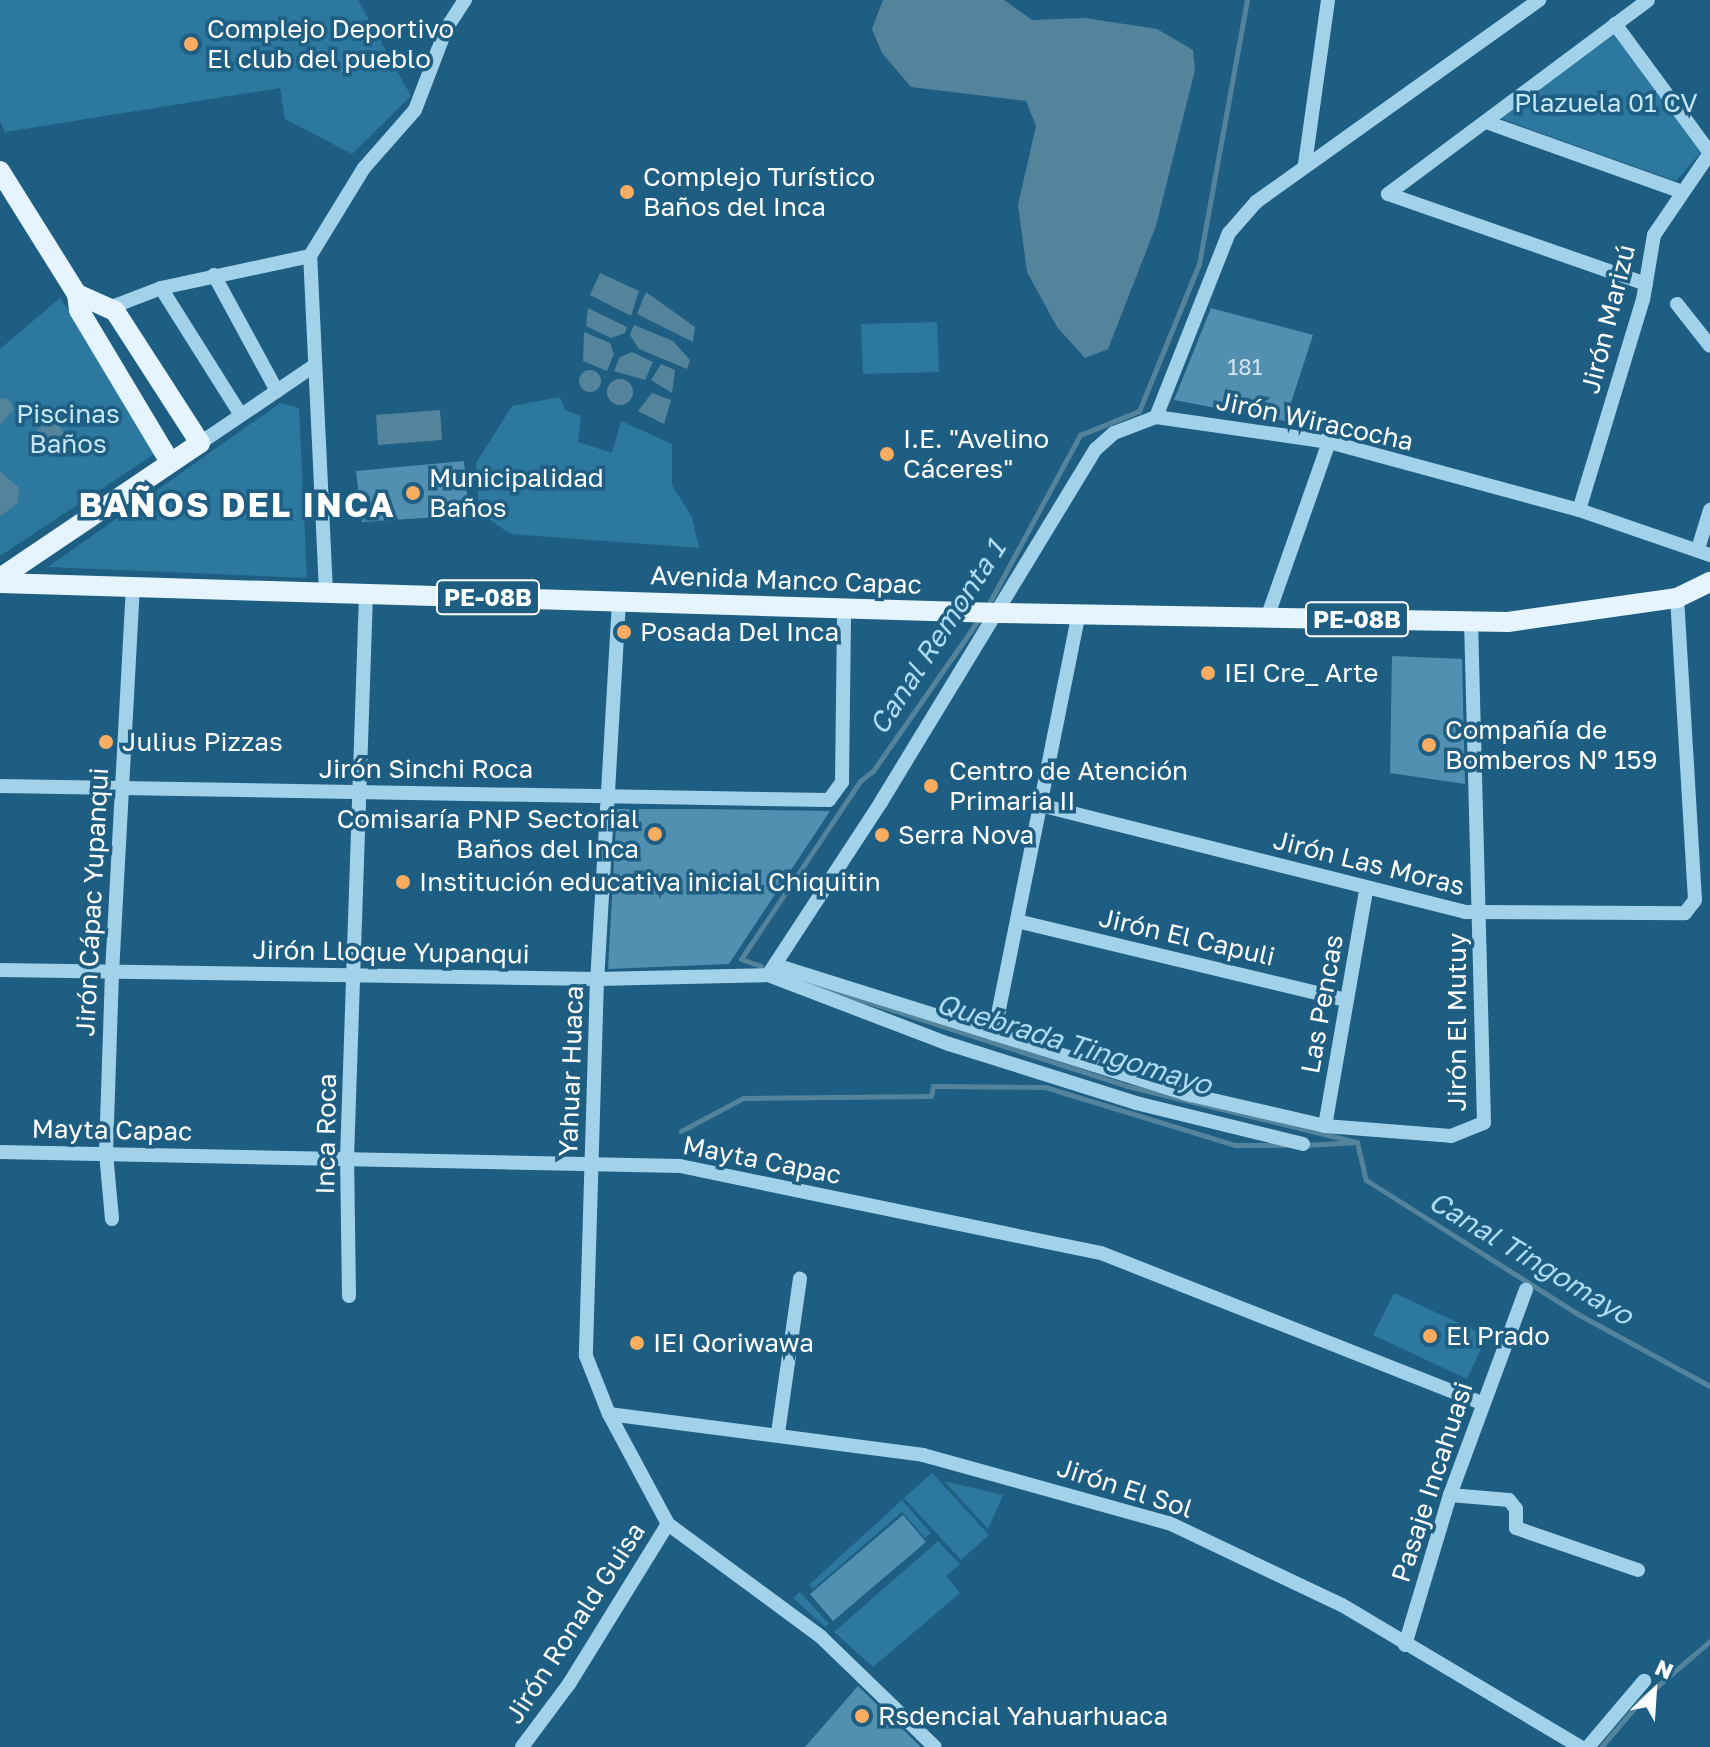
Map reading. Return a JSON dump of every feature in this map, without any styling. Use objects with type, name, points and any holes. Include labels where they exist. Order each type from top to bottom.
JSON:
[{"type":"main road","points":[[0,171],[77,294],[79,310],[170,462]]},
{"type":"main road","points":[[0,580],[200,443],[109,308],[77,294]]},
{"type":"main road","name":"Avenida Manco Capac","points":[[0,580],[133,587],[844,608],[1508,622],[1677,598],[1710,582]]},
{"type":"street","points":[[326,592],[310,256],[364,168],[415,110],[446,29],[465,0]]},
{"type":"street","points":[[1305,164],[1328,0]]},
{"type":"street","points":[[1303,1144],[1136,1103],[1035,1072],[772,970],[988,612],[1096,449],[1131,424],[1156,417],[1229,233],[1256,202],[1305,164],[1539,0]]},
{"type":"street","points":[[1646,284],[1388,194],[1648,0]]},
{"type":"street","points":[[1615,24],[1710,153]]},
{"type":"street","points":[[1486,122],[1680,191]]},
{"type":"street","name":"Jirón Marizú","points":[[1579,510],[1646,284],[1654,235],[1680,191],[1710,153]]},
{"type":"street","points":[[109,308],[161,288],[310,256]]},
{"type":"street","points":[[214,275],[277,391]]},
{"type":"street","points":[[161,288],[241,415]]},
{"type":"street","points":[[1677,304],[1710,346]]},
{"type":"street","points":[[200,443],[315,365]]},
{"type":"street","name":"Jirón Wiracocha","points":[[1156,417],[1329,442],[1579,510],[1704,552]]},
{"type":"street","points":[[1267,618],[1329,442]]},
{"type":"street","points":[[1704,552],[1710,510]]},
{"type":"street","name":"Jirón Cápac Yupanqui","points":[[112,1219],[106,1153],[112,973],[133,587]]},
{"type":"street","name":"Inca Roca","points":[[349,1296],[347,1158],[356,974],[357,794],[366,594]]},
{"type":"street","name":"Jirón Las Moras","points":[[1040,805],[1366,890],[1482,914],[1676,915],[1692,908],[1677,598]]},
{"type":"street","name":"Yahuar Huaca","points":[[619,601],[597,979],[586,1356],[609,1414],[668,1524]]},
{"type":"street","name":"Jirón Sinchi Roca","points":[[0,786],[829,800],[842,782],[844,608]]},
{"type":"street","points":[[994,1034],[1079,614]]},
{"type":"street","name":"Jirón El Mutuy","points":[[772,970],[1191,1095],[1325,1126],[1451,1136],[1484,1123],[1482,914],[1471,621]]},
{"type":"street","name":"Las Pencas","points":[[1325,1126],[1366,890]]},
{"type":"street","name":"Jirón El Capuli","points":[[1017,921],[1347,1000]]},
{"type":"street","name":"Jirón Lloque Yupanqui","points":[[0,970],[597,979],[772,970]]},
{"type":"street","name":"Mayta Capac","points":[[0,1152],[680,1166],[1101,1253],[1482,1403]]},
{"type":"street","points":[[778,1433],[800,1279]]},
{"type":"street","name":"Pasaje Incahuasi","points":[[1405,1645],[1450,1495],[1526,1290]]},
{"type":"street","name":"Jirón El Sol","points":[[609,1414],[778,1433],[923,1455],[1169,1523],[1311,1589],[1580,1747]]},
{"type":"street","points":[[1450,1495],[1509,1500],[1516,1509],[1516,1528],[1638,1570]]},
{"type":"street","points":[[668,1524],[821,1637],[935,1747]]},
{"type":"street","name":"Jirón Ronald Guisa","points":[[526,1745],[668,1524]]},
{"type":"street","points":[[1588,1747],[1644,1681]]},
{"type":"green space","name":"Complejo Deportivo El club del pueblo","points":[[0,0],[358,0],[411,96],[352,154],[285,119],[280,88],[5,132],[0,121]]},
{"type":"green space","name":"Plazuela 01 CV","points":[[1617,33],[1702,151],[1676,181],[1499,118]]},
{"type":"green space","name":"Piscinas Baños","points":[[60,298],[165,447],[0,556],[0,349]]},
{"type":"green space","points":[[937,322],[939,372],[863,374],[861,324]]},
{"type":"green space","points":[[560,397],[565,410],[581,416],[578,442],[612,453],[621,421],[672,444],[672,485],[692,517],[699,548],[510,534],[479,512],[476,463],[512,406]]},
{"type":"green space","points":[[280,403],[299,408],[307,578],[48,567]]},
{"type":"green space","name":"El Prado","points":[[1394,1293],[1487,1336],[1467,1379],[1373,1335]]},
{"type":"green space","points":[[932,1473],[989,1535],[961,1560],[904,1498]]},
{"type":"green space","points":[[944,1481],[1003,1495],[988,1529]]},
{"type":"green space","points":[[902,1500],[931,1533],[925,1538],[902,1512],[813,1589],[809,1585]]},
{"type":"green space","points":[[938,1541],[960,1564],[946,1576],[960,1593],[873,1667],[834,1632]]},
{"type":"green space","points":[[800,1592],[829,1624],[825,1627],[793,1598]]},
{"type":"shaded area","points":[[883,0],[1004,0],[1032,20],[1085,18],[1157,29],[1193,50],[1195,70],[1156,226],[1108,349],[1085,358],[1057,327],[1027,272],[1018,205],[1036,126],[1026,101],[911,87],[882,53],[872,29]]},
{"type":"shaded area","points":[[600,273],[639,291],[631,316],[590,295]]},
{"type":"shaded area","points":[[646,292],[695,327],[693,342],[637,314]]},
{"type":"shaded area","points":[[588,308],[627,327],[625,333],[611,338],[586,326]]},
{"type":"shaded area","points":[[634,325],[673,341],[690,360],[687,369],[639,349],[630,335]]},
{"type":"shaded area","points":[[584,332],[610,343],[614,354],[607,371],[583,361]]},
{"type":"shaded area","points":[[632,352],[653,362],[645,380],[614,371],[620,357]]},
{"type":"shaded area","points":[[661,364],[675,370],[672,393],[651,380]]},
{"type":"shaded area","points":[[590,370],[598,373],[601,381],[598,389],[590,392],[582,389],[579,381],[582,373]]},
{"type":"shaded area","points":[[620,379],[629,383],[633,392],[629,401],[620,405],[611,401],[607,392],[611,383]]},
{"type":"shaded area","points":[[652,393],[671,400],[664,424],[638,411]]},
{"type":"shaded area","points":[[0,398],[9,399],[14,409],[0,425]]},
{"type":"shaded area","points":[[440,410],[442,440],[378,445],[376,415]]},
{"type":"shaded area","points":[[50,423],[56,424],[64,432],[64,444],[56,452],[50,453],[44,452],[36,444],[35,438],[36,432],[44,424]]},
{"type":"shaded area","points":[[0,471],[19,488],[18,503],[0,516]]},
{"type":"building","points":[[1211,308],[1313,335],[1285,421],[1174,400]]},
{"type":"building","name":"Municipalidad Baños","points":[[464,461],[469,515],[362,522],[356,471]]},
{"type":"building","name":"Compañía de Bomberos Nº 159","points":[[1392,656],[1462,659],[1465,784],[1390,773]]},
{"type":"building","points":[[617,809],[830,811],[729,964],[608,969]]},
{"type":"building","points":[[903,1515],[926,1542],[833,1621],[810,1594]]},
{"type":"building","name":"Rsdencial Yahuarhuaca","points":[[858,1686],[921,1747],[805,1747]]},
{"type":"waterway","name":"Canal Remonta 1","points":[[987,607],[1080,435],[1139,411],[1199,264],[1247,0]]},
{"type":"waterway","name":"Quebrada Tingomayo","points":[[761,966],[741,959],[860,781],[873,771],[979,619]]},
{"type":"waterway","name":"Quebrada Tingomayo","points":[[813,984],[1127,1086],[1352,1141]]},
{"type":"waterway","points":[[681,1131],[743,1098],[931,1096],[933,1086],[1045,1087],[1235,1145],[1284,1145]]},
{"type":"waterway","name":"Canal Tingomayo","points":[[1357,1142],[1366,1180],[1576,1313],[1710,1386]]},
{"type":"waterway","points":[[1306,1145],[1357,1142]]},
{"type":"waterway","name":"Quebrada Tingomayo","points":[[1601,1747],[1641,1700],[1710,1641]]},
{"type":"place","name":"Complejo Deportivo El club del pueblo","points":[[191,44]]},
{"type":"place","name":"Complejo Turístico Baños del Inca","points":[[627,192]]},
{"type":"place","name":"I.E. \"Avelino Cáceres\"","points":[[887,454]]},
{"type":"place","name":"Municipalidad Baños","points":[[413,493]]},
{"type":"place","name":"Posada Del Inca","points":[[624,632]]},
{"type":"place","name":"IEI Cre_ Arte","points":[[1208,673]]},
{"type":"place","name":"Julius Pizzas","points":[[106,742]]},
{"type":"place","name":"Compañía de Bomberos Nº 159","points":[[1429,745]]},
{"type":"place","name":"Centro de Atención Primaria II","points":[[931,786]]},
{"type":"place","name":"Comisaría PNP Sectorial Baños del Inca","points":[[655,834]]},
{"type":"place","name":"Serra Nova","points":[[882,835]]},
{"type":"place","name":"Institución educativa inicial Chiquitin","points":[[403,882]]},
{"type":"place","name":"El Prado","points":[[1430,1336]]},
{"type":"place","name":"IEI Qoriwawa","points":[[637,1343]]},
{"type":"place","name":"Rsdencial Yahuarhuaca","points":[[862,1716]]},
{"type":"district","name":"BAÑOS DEL INCA","points":[[237,505]]}]
